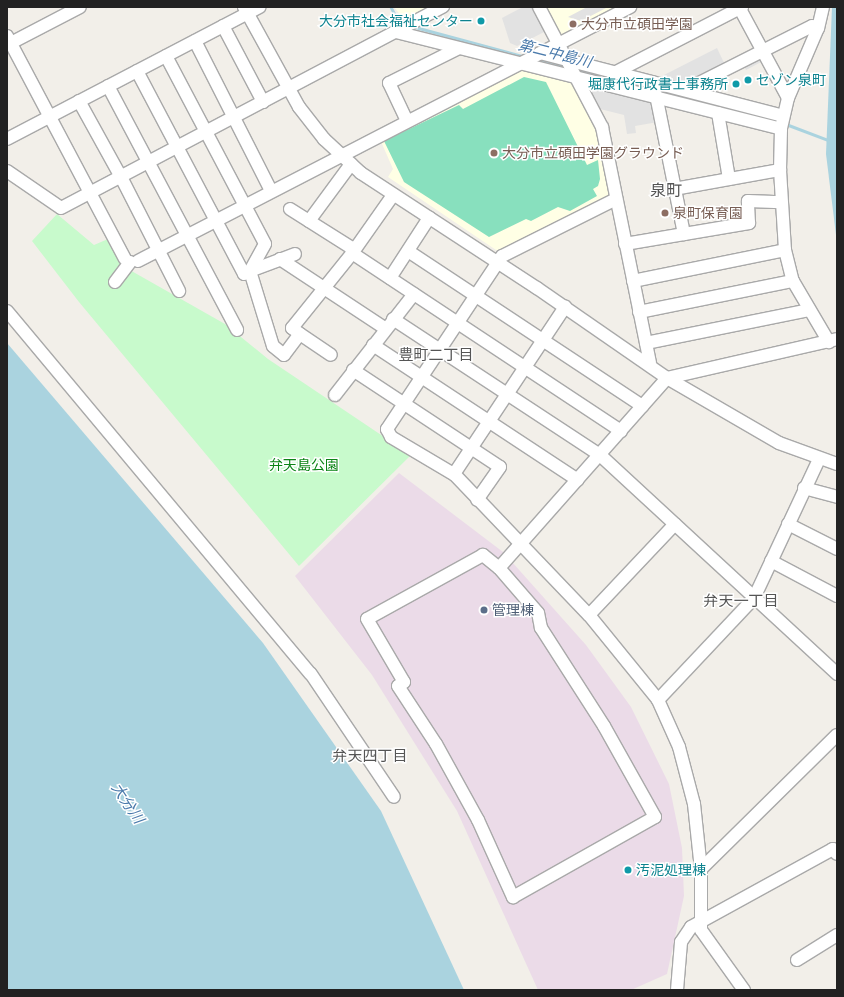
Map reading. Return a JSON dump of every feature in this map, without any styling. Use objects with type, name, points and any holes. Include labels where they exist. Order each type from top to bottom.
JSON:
[{"type":"street","points":[[80,7],[8,42],[50,116],[90,193],[131,261]]},
{"type":"street","points":[[7,139],[223,26],[246,10],[260,7]]},
{"type":"street","points":[[7,171],[61,208],[443,7]]},
{"type":"street","points":[[539,7],[602,127],[650,363]]},
{"type":"street","points":[[115,282],[131,261],[158,251],[341,154],[630,7]]},
{"type":"street","points":[[616,72],[740,7],[788,98]]},
{"type":"street","points":[[499,568],[521,545],[667,378],[834,340],[809,310],[793,281],[785,250],[781,202],[780,170],[783,116],[788,98],[818,28],[823,7]]},
{"type":"street","points":[[246,10],[288,89],[312,124],[351,164],[393,195],[650,363],[667,378],[779,443],[819,459],[837,464]]},
{"type":"street","points":[[223,26],[262,102]]},
{"type":"street","points":[[685,90],[812,26],[818,28]]},
{"type":"street","points":[[400,30],[459,48],[521,63],[571,69],[616,72],[783,116]]},
{"type":"street","points":[[195,41],[272,190]]},
{"type":"street","points":[[407,121],[389,83],[459,48]]},
{"type":"street","points":[[539,54],[571,69],[656,96],[782,129]]},
{"type":"street","points":[[166,56],[264,244],[250,271],[273,346],[284,354],[300,334]]},
{"type":"street","points":[[137,71],[244,274],[295,254]]},
{"type":"street","points":[[108,86],[237,330]]},
{"type":"street","points":[[656,96],[684,234]]},
{"type":"street","points":[[79,101],[121,177],[179,290]]},
{"type":"street","points":[[718,113],[729,179]]},
{"type":"street","points":[[309,221],[351,164]]},
{"type":"street","points":[[674,188],[780,170]]},
{"type":"street","points":[[331,355],[292,328],[353,252],[393,195]]},
{"type":"street","points":[[616,199],[502,256],[387,429],[391,437],[454,474],[589,616],[658,700],[679,747],[690,790],[701,869],[701,930],[744,990]]},
{"type":"street","points":[[625,244],[749,223],[748,201],[781,202]]},
{"type":"street","points":[[290,209],[350,247],[353,252],[390,278],[621,430]]},
{"type":"street","points":[[390,278],[429,218]]},
{"type":"street","points":[[633,281],[785,250]]},
{"type":"street","points":[[408,251],[642,406]]},
{"type":"street","points":[[280,259],[324,288],[439,350],[600,455],[837,674]]},
{"type":"street","points":[[639,312],[793,281]]},
{"type":"street","points":[[335,395],[353,370],[414,294]]},
{"type":"street","points":[[454,474],[565,307]]},
{"type":"street","points":[[646,343],[809,310]]},
{"type":"street","points":[[7,311],[311,674],[394,797]]},
{"type":"street","points":[[373,345],[578,480]]},
{"type":"street","points":[[353,370],[500,467],[478,500]]},
{"type":"street","points":[[658,700],[754,598],[804,488],[819,459]]},
{"type":"street","points":[[804,488],[837,498]]},
{"type":"street","points":[[589,616],[675,524]]},
{"type":"street","points":[[788,524],[837,549]]},
{"type":"street","points":[[483,555],[499,568],[538,613],[541,628],[604,726],[654,817],[513,897],[478,820],[436,744],[398,686],[404,682],[367,619],[483,555]]},
{"type":"street","points":[[771,561],[837,596]]},
{"type":"street","points":[[701,869],[837,735]]},
{"type":"street","points":[[677,990],[681,942],[691,928],[701,921],[833,849],[837,854]]},
{"type":"street","points":[[797,960],[837,935]]},
{"type":"shaded area","points":[[394,7],[432,7],[405,21]]},
{"type":"shaded area","points":[[523,7],[533,7],[546,31],[517,46],[510,43],[502,18]]},
{"type":"shaded area","name":"大分市立碩田学園","points":[[545,7],[626,7],[562,41]]},
{"type":"shaded area","points":[[587,7],[608,7],[581,21],[568,17]]},
{"type":"shaded area","points":[[717,48],[726,67],[685,88],[665,81],[662,76]]},
{"type":"shaded area","points":[[759,56],[763,61],[746,70],[743,64]]},
{"type":"shaded area","name":"大分市立碩田学園グラウンド","points":[[525,69],[570,79],[597,130],[613,195],[499,252],[388,177],[393,169],[379,137]]},
{"type":"shaded area","points":[[592,84],[653,100],[658,122],[635,126],[636,133],[627,134],[624,115],[596,108],[586,89]]},
{"type":"shaded area","points":[[399,473],[503,552],[586,645],[631,707],[669,784],[682,848],[684,896],[667,974],[631,990],[538,990],[457,811],[372,675],[295,576]]},
{"type":"green space","name":"大分市立碩田学園グラウンド","points":[[524,77],[546,82],[587,165],[598,160],[600,179],[598,186],[593,189],[597,196],[570,211],[558,207],[531,221],[526,219],[489,237],[404,182],[384,141],[459,105],[463,109]]},
{"type":"green space","name":"弁天島公園","points":[[57,214],[94,245],[108,239],[128,269],[225,324],[268,359],[411,455],[299,566],[79,302],[32,241]]},
{"type":"water","points":[[832,7],[837,7],[837,243],[826,154]]},
{"type":"water","name":"大分川","points":[[7,343],[263,643],[381,811],[464,990],[7,990]]},
{"type":"waterway","name":"第二中島川","points":[[391,7],[398,20],[405,23]]},
{"type":"waterway","name":"第二中島川","points":[[415,27],[526,57]]},
{"type":"waterway","name":"第二中島川","points":[[538,60],[566,67]]},
{"type":"waterway","name":"第二中島川","points":[[577,70],[779,122]]},
{"type":"waterway","name":"第二中島川","points":[[786,124],[828,140]]},
{"type":"place","name":"大分市社会福祉センター","points":[[481,21]]},
{"type":"place","name":"大分市立碩田学園","points":[[573,24]]},
{"type":"place","name":"セゾン泉町","points":[[748,80]]},
{"type":"place","name":"堀康代行政書士事務所","points":[[736,84]]},
{"type":"place","name":"大分市立碩田学園グラウンド","points":[[494,153]]},
{"type":"place","name":"泉町保育園","points":[[665,213]]},
{"type":"place","name":"管理棟","points":[[484,610]]},
{"type":"place","name":"汚泥処理棟","points":[[628,870]]},
{"type":"district","name":"泉町","points":[[666,190]]},
{"type":"district","name":"豊町二丁目","points":[[436,355]]},
{"type":"district","name":"弁天一丁目","points":[[741,601]]},
{"type":"district","name":"弁天四丁目","points":[[370,756]]}]
